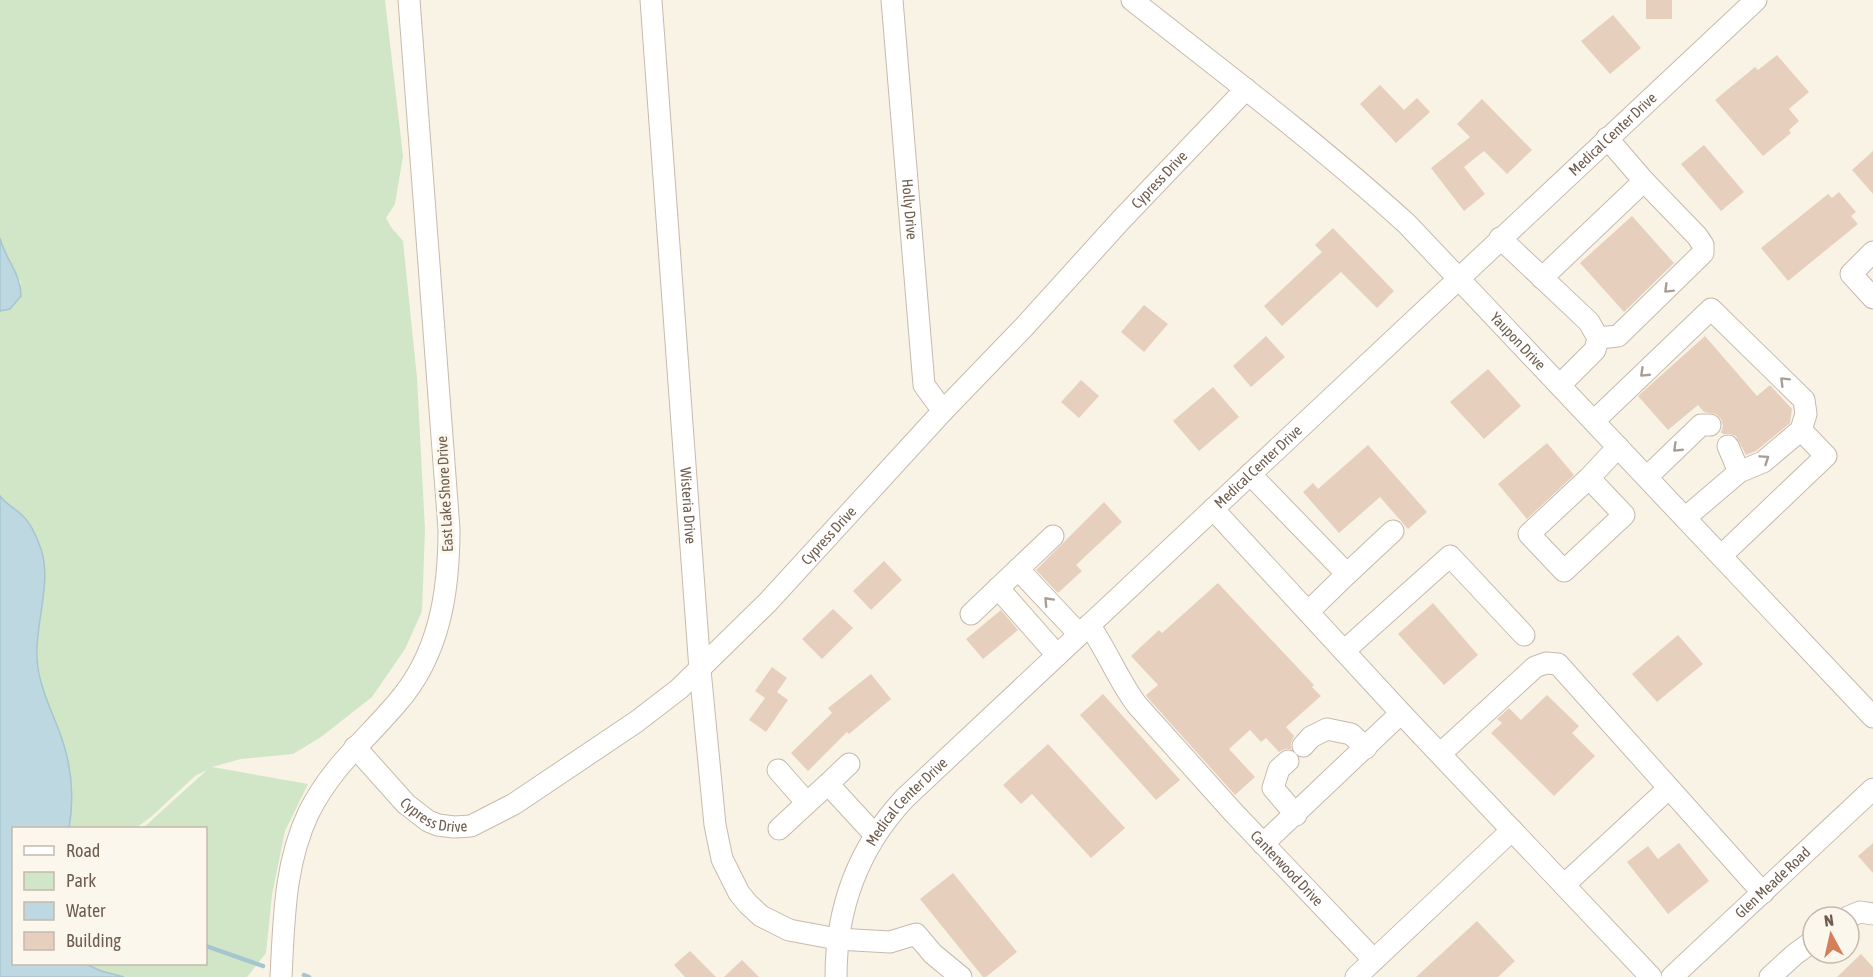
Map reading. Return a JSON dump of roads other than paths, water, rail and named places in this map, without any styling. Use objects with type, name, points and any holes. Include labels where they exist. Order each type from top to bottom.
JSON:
[{"type":"street","name":"East Lake Shore Drive","points":[[281,977],[288,878],[300,832],[330,776],[398,702],[416,678],[439,626],[446,593],[449,529],[409,0]]},
{"type":"street","name":"Wisteria Drive","points":[[651,0],[700,670],[715,825],[722,859],[728,874],[748,904],[774,925],[800,933],[837,939],[890,942],[916,934],[933,954],[961,977]]},
{"type":"street","name":"Holly Drive","points":[[892,0],[924,385],[943,411]]},
{"type":"street","name":"Yaupon Drive","points":[[1132,0],[1372,192],[1415,232],[1873,717]]},
{"type":"street","name":"Medical Center Drive","points":[[836,977],[837,939],[854,874],[875,835],[912,790],[1756,0]]},
{"type":"street","name":"Cypress Drive","points":[[356,747],[406,804],[428,821],[454,828],[471,826],[514,804],[636,722],[700,670],[768,602],[943,411],[1246,89]]},
{"type":"street","points":[[1598,338],[1618,336],[1703,253],[1703,245],[1697,236],[1644,181],[1607,138]]},
{"type":"street","points":[[1542,278],[1644,181]]},
{"type":"street","points":[[1500,238],[1589,322],[1598,338],[1595,350],[1560,385]]},
{"type":"street","points":[[1873,252],[1851,273],[1873,298]]},
{"type":"street","points":[[1594,421],[1711,309],[1803,400],[1806,414],[1801,430],[1763,462],[1739,472],[1685,518]]},
{"type":"street","points":[[1647,477],[1701,425],[1710,425]]},
{"type":"street","points":[[1721,556],[1826,456],[1801,430]]},
{"type":"street","points":[[1728,446],[1739,472]]},
{"type":"street","points":[[1589,478],[1623,515],[1564,571],[1528,534],[1589,478],[1618,447]]},
{"type":"street","points":[[1250,474],[1347,574]]},
{"type":"street","points":[[1213,509],[1401,713],[1651,977]]},
{"type":"street","points":[[1308,612],[1393,531]]},
{"type":"street","points":[[971,614],[1053,536]]},
{"type":"street","points":[[1344,651],[1450,556],[1524,634]]},
{"type":"street","name":"Canterwood Drive","points":[[1018,569],[1084,629],[1131,698],[1263,844],[1374,960]]},
{"type":"street","points":[[998,588],[1057,655]]},
{"type":"street","points":[[1440,754],[1535,667],[1546,663],[1558,664],[1763,893]]},
{"type":"street","points":[[1263,844],[1401,713]]},
{"type":"street","points":[[1303,746],[1311,737],[1327,729],[1351,734],[1366,748]]},
{"type":"street","points":[[1288,761],[1279,769],[1273,788],[1296,815]]},
{"type":"street","points":[[779,829],[849,764]]},
{"type":"street","points":[[778,770],[807,803]]},
{"type":"street","points":[[828,784],[875,835]]},
{"type":"street","points":[[1564,885],[1669,788]]},
{"type":"street","name":"Glen Meade Road","points":[[1672,977],[1873,789]]},
{"type":"street","points":[[1356,977],[1512,830]]},
{"type":"street","points":[[1770,977],[1801,949]]},
{"type":"water","points":[[0,238],[16,273],[21,296],[10,309],[0,311]]},
{"type":"water","points":[[0,496],[28,522],[41,549],[45,577],[38,638],[38,668],[42,687],[66,753],[72,796],[69,827],[12,827],[12,965],[88,965],[124,977],[0,977]]},
{"type":"waterway","points":[[207,946],[263,966]]},
{"type":"waterway","points":[[304,975],[309,977]]}]
